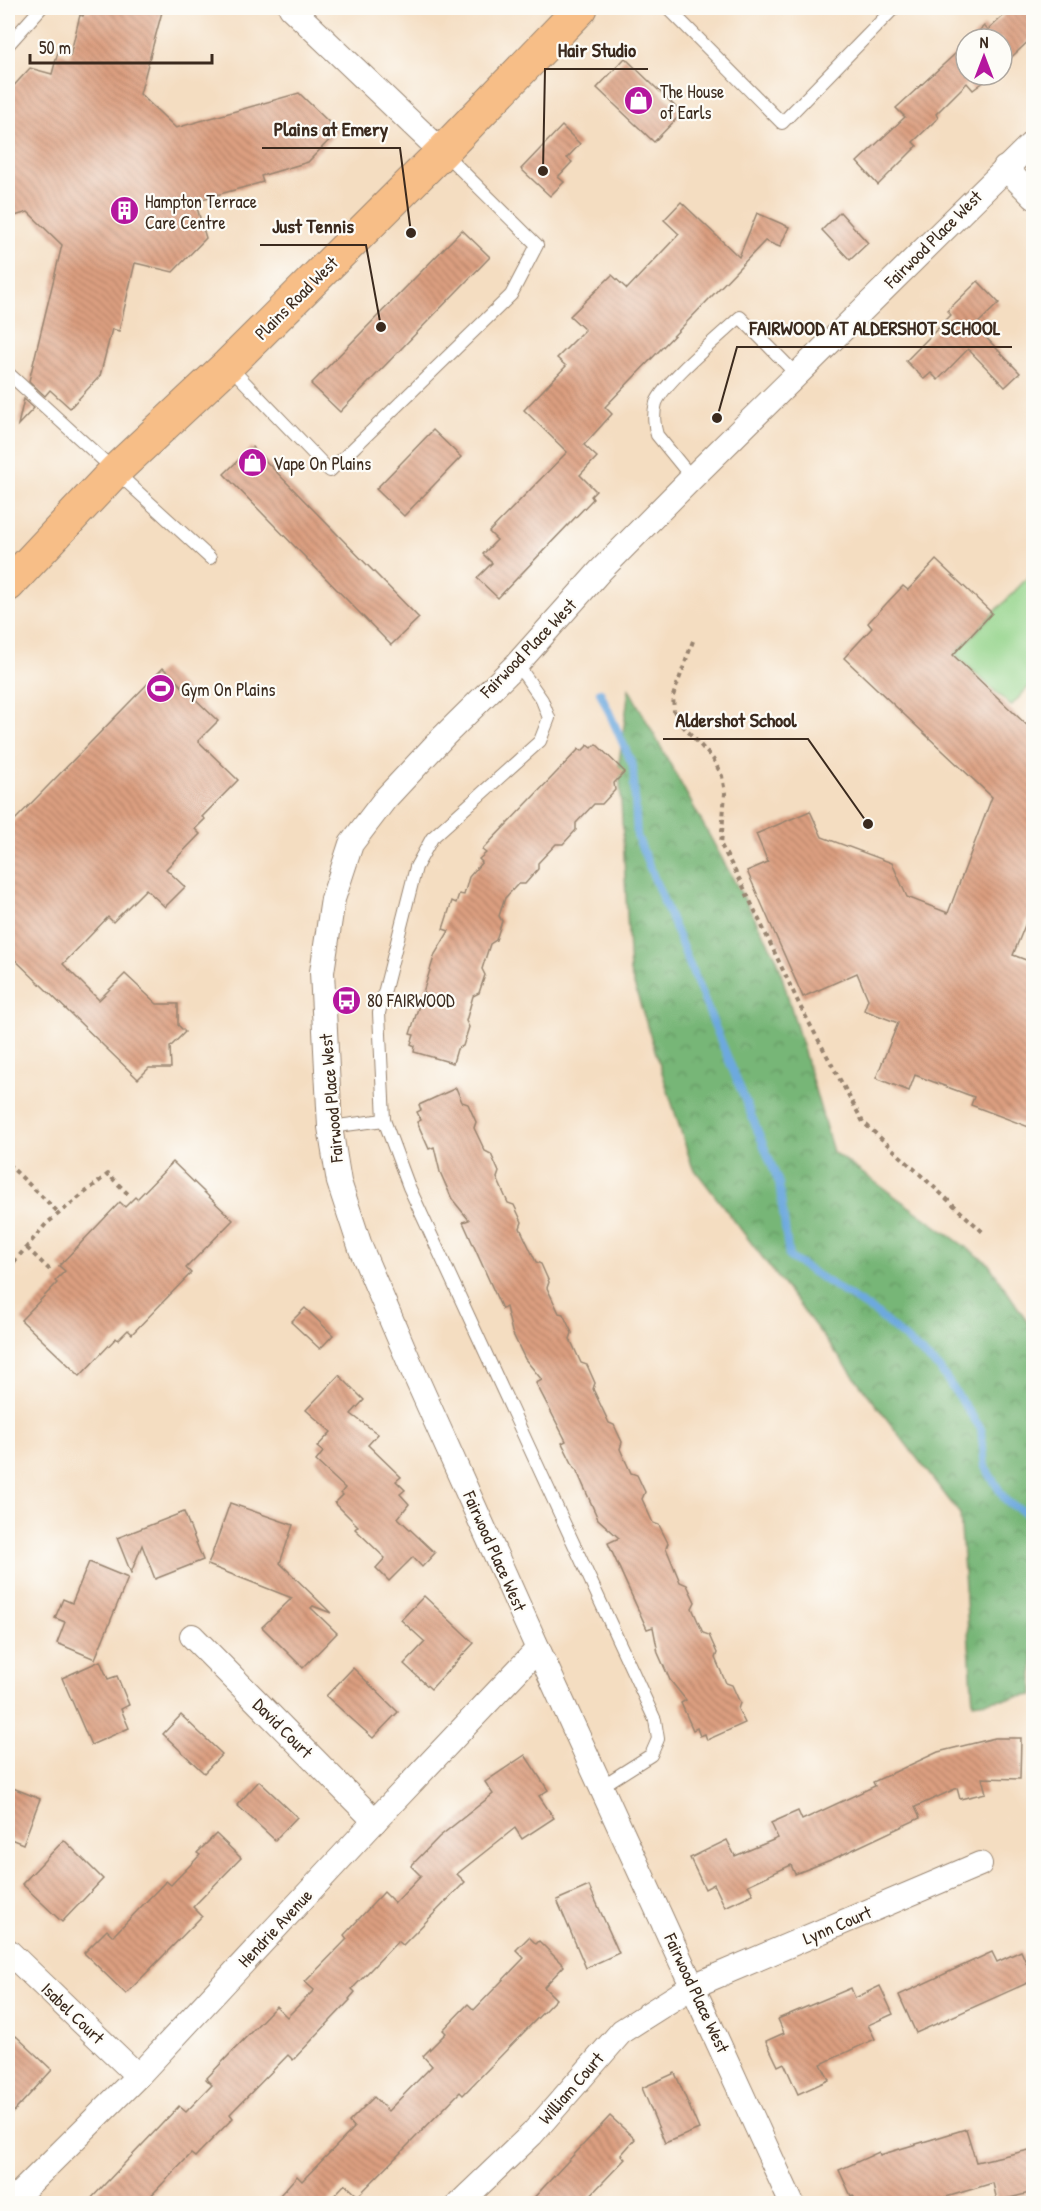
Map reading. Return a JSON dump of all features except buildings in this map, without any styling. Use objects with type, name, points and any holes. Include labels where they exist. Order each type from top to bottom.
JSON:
[{"type":"main road","name":"Plains Road West","points":[[8,585],[116,470],[228,365],[442,152],[581,8]]},
{"type":"street","points":[[291,8],[442,152]]},
{"type":"street","name":"Fairwood Place West","points":[[792,2204],[538,1649],[361,1249],[339,1182],[330,1127],[322,972],[333,899],[351,844],[386,798],[444,736],[517,664],[600,571],[796,374],[1034,141]]},
{"type":"street","points":[[1005,168],[1034,196]]},
{"type":"street","name":"David Court","points":[[192,1636],[375,1821]]},
{"type":"street","name":"Hendrie Avenue","points":[[9,2204],[138,2076],[538,1649]]},
{"type":"street","name":"Lynn Court","points":[[693,1986],[980,1864]]},
{"type":"street","name":"Isabel Court","points":[[8,1951],[138,2076]]},
{"type":"street","name":"William Court","points":[[459,2204],[532,2134],[622,2031],[693,1986]]},
{"type":"lane","points":[[8,45],[41,8]]},
{"type":"lane","points":[[668,8],[782,123],[887,10]]},
{"type":"lane","points":[[228,365],[330,471],[511,295],[537,245],[442,152]]},
{"type":"lane","points":[[692,478],[657,435],[655,428],[657,402],[666,387],[740,317],[796,374]]},
{"type":"lane","points":[[8,373],[210,558]]},
{"type":"lane","points":[[517,664],[542,700],[549,718],[540,741],[432,838],[416,867],[379,1013],[384,1120],[409,1186],[655,1720],[658,1739],[651,1755],[602,1786]]},
{"type":"lane","points":[[330,1127],[384,1120]]},
{"type":"path","points":[[693,641],[673,696],[674,711],[683,726],[713,759],[722,776],[725,793],[721,845],[800,1006],[862,1122],[985,1234]]},
{"type":"path","points":[[8,1164],[59,1214]]},
{"type":"path","points":[[8,1269],[46,1224],[108,1174],[128,1194]]},
{"type":"path","points":[[27,1248],[52,1272]]},
{"type":"green space","points":[[1033,572],[1033,682],[1011,706],[955,654]]},
{"type":"green space","points":[[629,689],[777,959],[833,1152],[988,1263],[1033,1330],[1033,1695],[973,1703],[960,1514],[692,1166],[630,972],[619,762]]},
{"type":"waterway","points":[[600,692],[633,766],[637,836],[779,1183],[789,1257],[876,1313],[939,1368],[981,1429],[985,1467],[1006,1501],[1034,1518]]},
{"type":"place","name":"The House of Earls","points":[[639,101]]},
{"type":"place","name":"Hair Studio","points":[[543,171]]},
{"type":"place","name":"Hampton Terrace Care Centre","points":[[124,211]]},
{"type":"place","name":"Plains at Emery","points":[[411,233]]},
{"type":"place","name":"Just Tennis","points":[[381,327]]},
{"type":"place","name":"FAIRWOOD AT ALDERSHOT SCHOOL","points":[[717,418]]},
{"type":"place","name":"Vape On Plains","points":[[252,463]]},
{"type":"place","name":"Gym On Plains","points":[[160,689]]},
{"type":"place","name":"Aldershot School","points":[[868,824]]},
{"type":"place","name":"80 FAIRWOOD","points":[[346,1000]]}]
